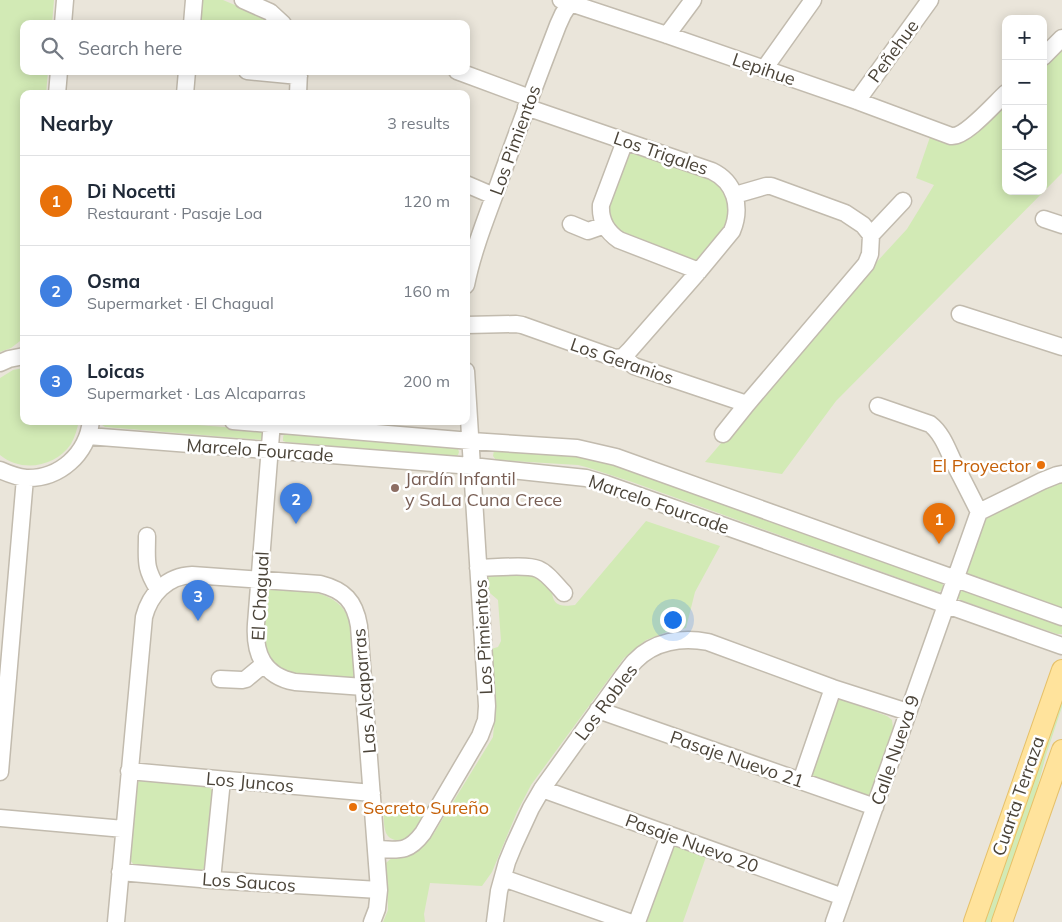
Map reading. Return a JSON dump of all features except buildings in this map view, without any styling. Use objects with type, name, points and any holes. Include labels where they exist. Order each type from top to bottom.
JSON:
[{"type":"main road","name":"Cuarta Terraza","points":[[974,922],[1062,670]]},
{"type":"main road","name":"Cuarta Terraza","points":[[1002,922],[1062,750]]},
{"type":"street","points":[[63,20],[65,0]]},
{"type":"street","points":[[192,20],[194,0]]},
{"type":"street","points":[[243,0],[270,12],[279,20]]},
{"type":"street","points":[[667,35],[692,0]]},
{"type":"street","points":[[764,69],[813,0]]},
{"type":"street","name":"Peñehue","points":[[857,101],[930,0]]},
{"type":"street","name":"Lepihue","points":[[568,1],[955,137],[965,132],[1002,97]]},
{"type":"street","name":"Los Pimientos","points":[[470,269],[528,102],[568,1]]},
{"type":"street","points":[[1047,52],[1062,38]]},
{"type":"street","points":[[57,90],[59,75]]},
{"type":"street","points":[[185,90],[187,75]]},
{"type":"street","points":[[298,90],[299,75]]},
{"type":"street","name":"Los Trigales","points":[[466,75],[625,141],[717,173],[726,180],[735,195]]},
{"type":"street","points":[[625,141],[601,205],[600,212],[605,225],[612,235],[619,240],[699,271]]},
{"type":"street","points":[[470,186],[494,196]]},
{"type":"street","points":[[623,357],[732,231],[737,212],[735,195],[766,186],[776,187],[845,213],[863,225],[871,235]]},
{"type":"street","points":[[723,434],[866,264],[870,254],[871,235],[902,201]]},
{"type":"street","points":[[1044,219],[1062,224]]},
{"type":"street","points":[[571,224],[588,231],[605,225]]},
{"type":"street","points":[[960,314],[1062,347]]},
{"type":"street","name":"Los Geranios","points":[[470,325],[522,325],[615,358],[623,357],[634,366],[747,404]]},
{"type":"street","points":[[0,363],[20,357]]},
{"type":"street","points":[[878,406],[930,424],[935,428],[979,512],[983,508],[1062,474]]},
{"type":"street","name":"El Chagual","points":[[272,425],[255,637],[258,652],[264,664],[284,680],[364,687]]},
{"type":"street","name":"Marcelo Fourcade","points":[[294,425],[592,450],[1062,617]]},
{"type":"street","name":"Los Pimientos","points":[[376,849],[403,849],[411,846],[423,833],[480,736],[486,720],[487,706],[470,425]]},
{"type":"street","name":"Marcelo Fourcade","points":[[0,470],[25,478],[51,474],[63,468],[74,459],[82,448],[89,429],[270,451],[472,466],[586,478],[1062,646]]},
{"type":"street","points":[[0,772],[3,704],[25,478]]},
{"type":"street","name":"Calle Nueva 9","points":[[834,922],[954,578],[979,512]]},
{"type":"street","points":[[797,552],[806,526]]},
{"type":"street","points":[[147,536],[147,567],[158,589]]},
{"type":"street","points":[[478,568],[530,567],[540,569],[564,593]]},
{"type":"street","name":"Las Alcaparras","points":[[116,922],[146,606],[158,589],[184,575],[320,584],[341,592],[358,618],[378,890],[377,909],[372,922]]},
{"type":"street","name":"Los Robles","points":[[495,922],[503,878],[514,845],[531,808],[542,789],[598,710],[637,659],[651,649],[678,640],[708,642],[833,688],[908,712]]},
{"type":"street","points":[[220,679],[246,679],[264,664]]},
{"type":"street","points":[[801,781],[833,688]]},
{"type":"street","name":"Pasaje Nuevo 21","points":[[598,710],[875,807]]},
{"type":"street","name":"Los Juncos","points":[[129,771],[372,793]]},
{"type":"street","points":[[212,880],[222,780]]},
{"type":"street","name":"Pasaje Nuevo 20","points":[[542,789],[843,897]]},
{"type":"street","points":[[0,818],[124,829]]},
{"type":"street","points":[[637,922],[669,835]]},
{"type":"street","name":"Los Saucos","points":[[120,872],[212,880],[378,890]]},
{"type":"street","points":[[503,878],[629,922]]},
{"type":"shaded area","points":[[0,0],[1062,0],[1062,922],[0,922]]},
{"type":"green space","points":[[0,0],[54,0],[52,20],[20,20],[20,75],[48,75],[46,90],[20,90],[20,341],[11,348],[0,352]]},
{"type":"green space","points":[[198,0],[223,0],[266,20],[196,20]]},
{"type":"green space","points":[[1062,49],[1062,173],[1047,188],[1047,105],[1047,64]]},
{"type":"green space","points":[[1002,108],[1002,195],[1040,195],[836,401],[782,474],[705,462],[861,279],[907,229],[934,185],[916,178],[930,137],[954,142],[969,139]]},
{"type":"green space","points":[[632,153],[708,178],[719,185],[726,196],[729,209],[726,225],[696,260],[687,260],[615,232],[606,215],[627,154]]},
{"type":"green space","points":[[20,369],[20,425],[78,425],[71,444],[64,452],[56,458],[38,465],[18,464],[0,455],[0,378],[13,370]]},
{"type":"green space","points":[[102,425],[198,425],[262,430],[263,439],[262,440],[105,427]]},
{"type":"green space","points":[[286,432],[457,446],[459,452],[455,457],[286,442],[283,441],[283,436]]},
{"type":"green space","points":[[494,450],[573,455],[596,459],[942,582],[943,588],[938,592],[586,467],[496,460],[493,456]]},
{"type":"green space","points":[[1062,480],[1062,609],[969,578],[965,573],[982,521],[1036,491]]},
{"type":"green space","points":[[646,521],[720,546],[695,592],[686,628],[667,632],[646,640],[624,658],[531,785],[517,812],[492,872],[482,886],[430,883],[424,914],[425,922],[383,922],[388,910],[386,863],[398,855],[420,848],[428,841],[493,737],[495,714],[491,649],[498,647],[501,641],[498,600],[488,590],[486,585],[487,577],[494,572],[529,571],[552,584],[556,603],[563,606],[575,605]]},
{"type":"green space","points":[[267,588],[304,590],[327,596],[337,602],[345,611],[352,628],[354,676],[348,680],[291,677],[280,671],[263,649],[263,591]]},
{"type":"green space","points":[[962,590],[1062,625],[1062,634],[1057,634],[960,600],[958,598],[959,592]]},
{"type":"green space","points":[[833,696],[887,716],[892,720],[893,728],[868,800],[812,780],[807,770]]},
{"type":"green space","points":[[1062,697],[1062,707],[1046,755],[1032,814],[994,922],[983,922]]},
{"type":"green space","points":[[142,779],[209,786],[213,792],[207,865],[200,872],[135,866],[129,859],[135,785]]},
{"type":"green space","points":[[383,806],[428,806],[415,829],[406,838],[395,840],[386,833]]},
{"type":"green space","points":[[670,841],[707,854],[683,922],[644,922]]},
{"type":"place","name":"El Proyector","points":[[1041,465]]},
{"type":"place","name":"Jardín Infantil y SaLa Cuna Crece","points":[[395,488]]},
{"type":"place","name":"Osma","points":[[296,524]]},
{"type":"place","name":"Di Nocetti","points":[[939,544]]},
{"type":"place","name":"Loicas","points":[[198,621]]},
{"type":"place","name":"Secreto Sureño","points":[[353,807]]}]
